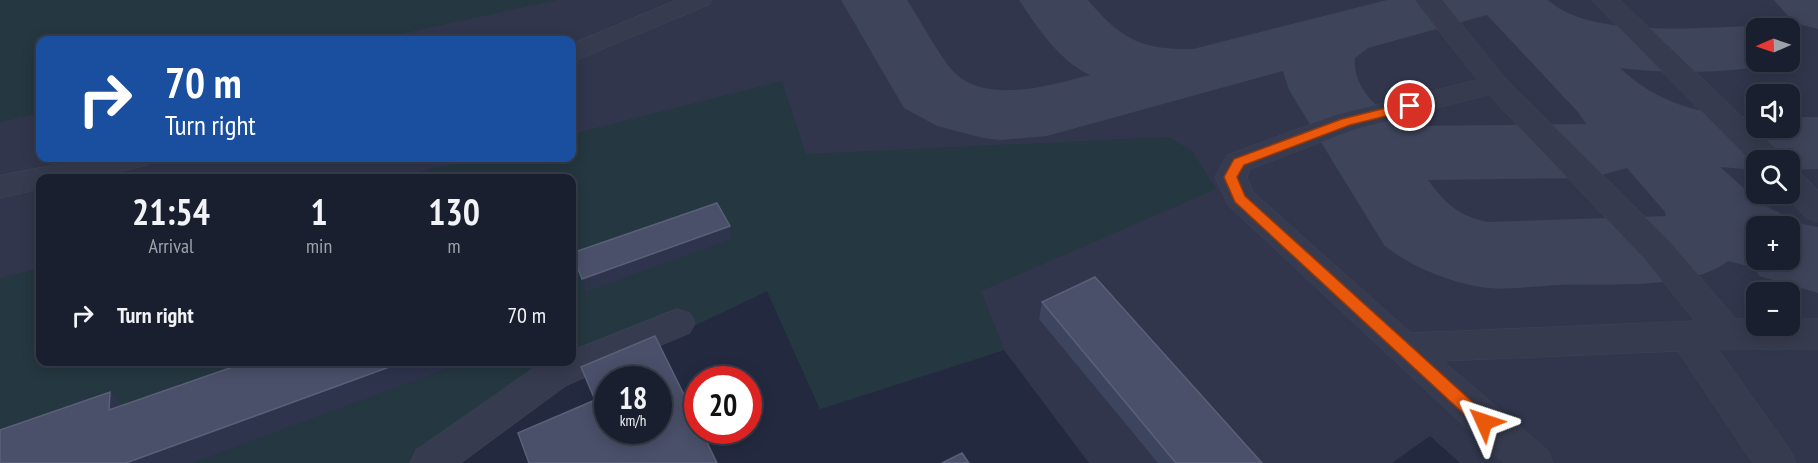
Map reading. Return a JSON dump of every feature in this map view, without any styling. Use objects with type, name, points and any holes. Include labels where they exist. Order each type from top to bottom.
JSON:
[{"type":"lane","points":[[576,52],[699,0]]},
{"type":"lane","points":[[1428,0],[1495,84],[1656,249],[1727,333]]},
{"type":"lane","points":[[1605,0],[1759,150]]},
{"type":"lane","points":[[1495,84],[1346,122],[1239,162],[1231,177],[1240,198],[1402,348],[1533,463]]},
{"type":"lane","points":[[61,174],[118,162]]},
{"type":"lane","points":[[0,187],[36,179]]},
{"type":"lane","points":[[1800,191],[1818,210]]},
{"type":"lane","points":[[576,365],[677,323]]},
{"type":"lane","points":[[1402,348],[1687,334],[1818,334]]},
{"type":"lane","points":[[1687,334],[1776,463]]},
{"type":"lane","points":[[430,463],[554,374],[573,366]]},
{"type":"shaded area","points":[[0,0],[1818,0],[1818,463],[1460,463],[1430,436],[1392,463],[1089,463],[1004,350],[820,409],[767,291],[609,366],[594,366],[594,373],[525,406],[0,463]]},
{"type":"shaded area","points":[[0,0],[557,0],[390,36],[36,36],[36,114],[0,122]]},
{"type":"shaded area","points":[[782,81],[806,154],[1168,137],[1192,151],[1216,189],[981,291],[1004,350],[820,409],[767,291],[609,366],[594,366],[594,373],[525,406],[446,463],[0,463],[0,278],[36,269],[36,366],[576,366],[576,174],[411,174],[461,162],[576,162],[576,133]]},
{"type":"building","points":[[717,203],[730,226],[582,279],[576,263],[576,252]]},
{"type":"building","points":[[1095,277],[1262,463],[1176,463],[1042,302]]},
{"type":"building","points":[[655,336],[670,366],[594,366],[594,398],[581,367]]},
{"type":"building","points":[[236,366],[392,366],[126,463],[0,463],[0,430],[110,392],[109,410]]},
{"type":"building","points":[[672,370],[684,395],[684,444],[708,444],[717,463],[529,463],[518,433],[594,400],[594,444],[672,444]]},
{"type":"building","points":[[962,453],[969,463],[942,463]]},
{"type":"taxiway","points":[[874,0],[930,91],[964,109],[1000,115],[1047,111],[1195,72]]},
{"type":"taxiway","points":[[1052,0],[1084,38],[1107,56],[1143,68],[1169,72],[1195,72]]},
{"type":"taxiway","points":[[1195,72],[1467,0]]},
{"type":"taxiway","points":[[1510,0],[1604,95],[1705,203]]},
{"type":"taxiway","points":[[1807,0],[1818,9]]},
{"type":"taxiway","points":[[1553,30],[1577,39],[1627,48],[1746,47]]},
{"type":"taxiway","points":[[1343,34],[1327,46],[1318,64],[1326,90],[1348,124]]},
{"type":"taxiway","points":[[1622,106],[1647,120],[1693,137],[1740,143],[1818,143]]},
{"type":"taxiway","points":[[1348,124],[1371,140],[1408,153],[1591,151],[1609,147],[1624,135],[1625,121],[1614,107]]},
{"type":"taxiway","points":[[1348,124],[1414,223],[1431,237],[1449,245],[1488,255],[1664,249],[1689,245],[1706,232],[1709,222],[1705,203]]},
{"type":"taxiway","points":[[1705,203],[1732,226],[1746,233]]},
{"type":"taxiway","points":[[1800,256],[1818,260]]},
{"type":"route","points":[[1410,106],[1346,122],[1239,162],[1231,177],[1240,198],[1484,422]]}]
